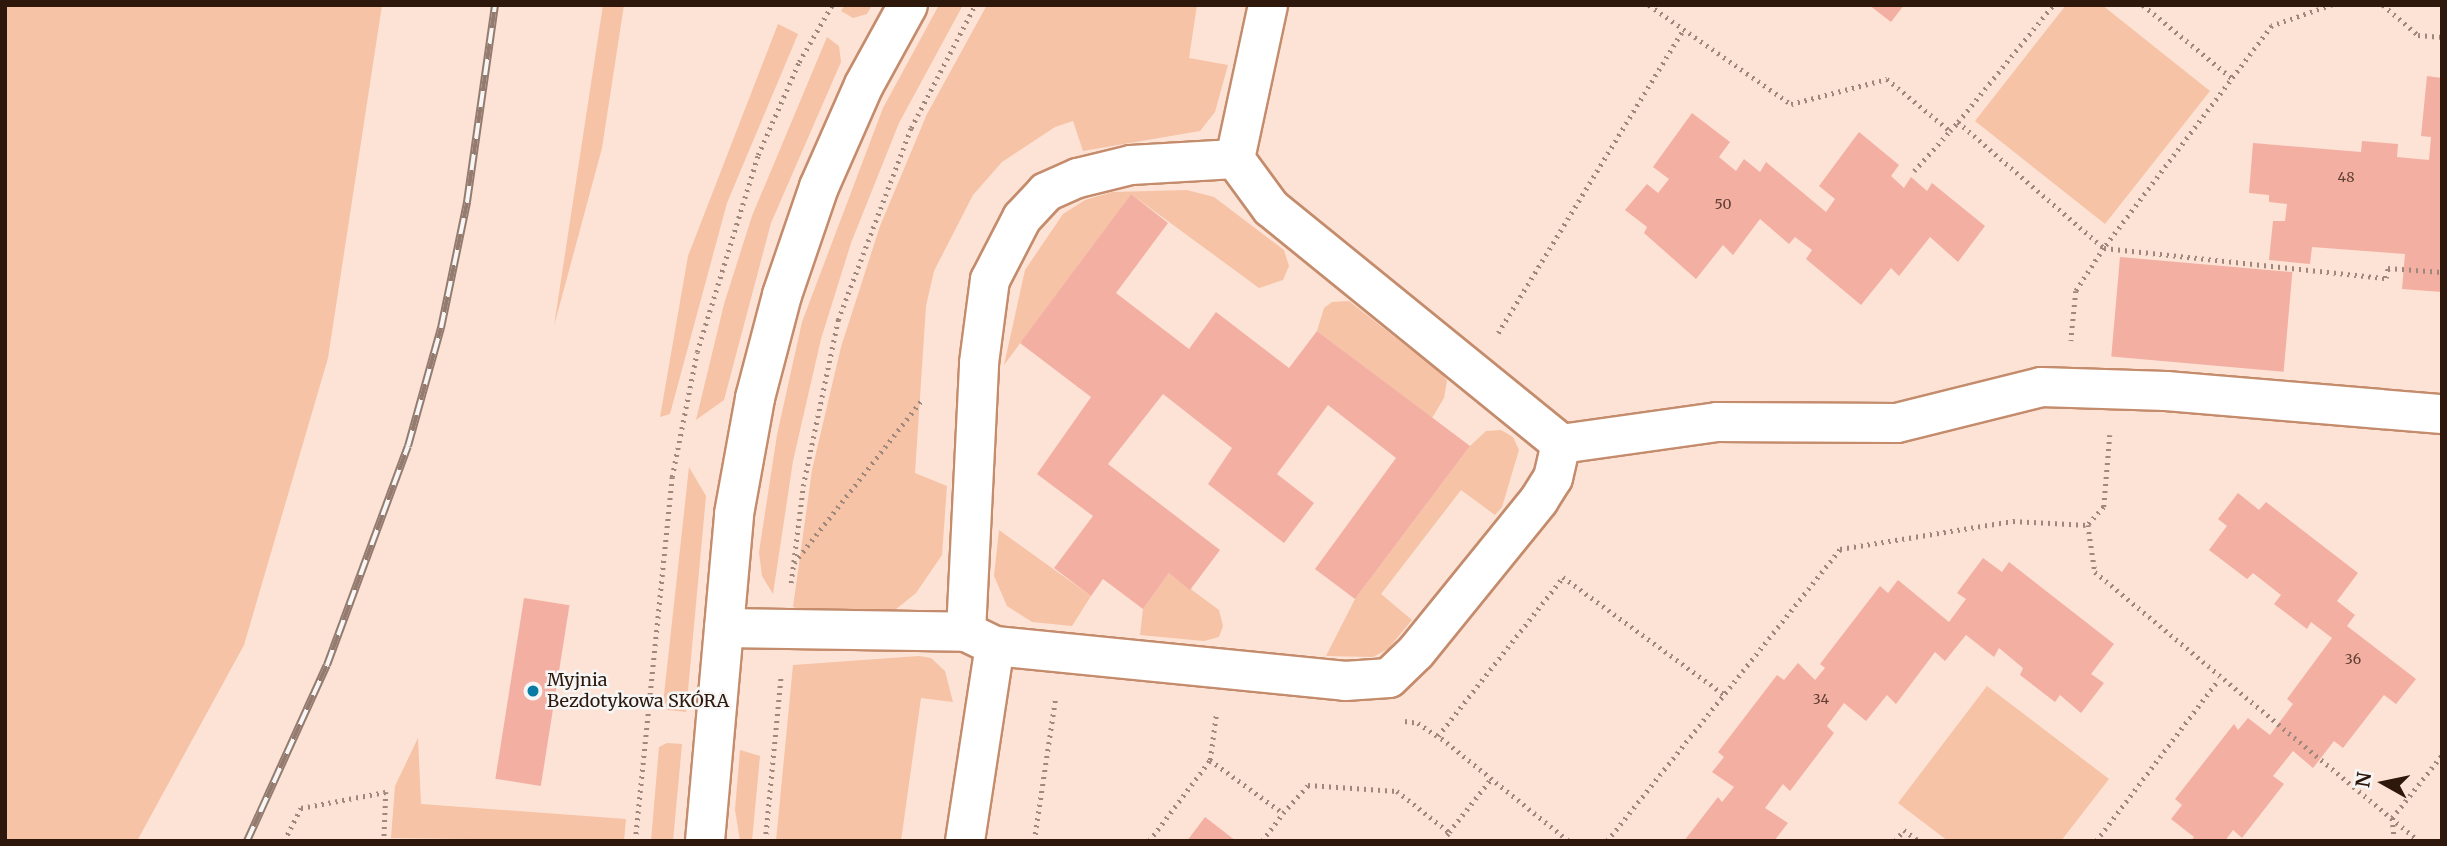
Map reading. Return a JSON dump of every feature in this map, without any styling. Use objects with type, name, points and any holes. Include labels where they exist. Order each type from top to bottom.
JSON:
[{"type":"street","points":[[705,841],[734,514],[755,398],[782,295],[819,187],[864,85],[908,5]]},
{"type":"street","points":[[1268,5],[1235,159],[1271,208],[1475,371],[1561,444],[1717,422],[1897,423],[2041,387],[2166,391],[2442,414]]},
{"type":"street","points":[[965,841],[981,639],[983,314],[1003,247],[1046,192],[1078,178],[1131,165],[1235,159]]},
{"type":"street","points":[[724,628],[981,639],[1345,681],[1389,678],[1416,652],[1539,500],[1553,478],[1561,444]]},
{"type":"path","points":[[765,841],[793,564],[812,436],[850,284],[911,128],[975,5]]},
{"type":"path","points":[[1649,5],[1682,32],[1791,104],[1887,79],[1950,131]]},
{"type":"path","points":[[1914,172],[2053,5]]},
{"type":"path","points":[[2143,5],[2233,79]]},
{"type":"path","points":[[2070,352],[2076,291],[2104,248],[2272,26],[2332,5]]},
{"type":"path","points":[[2384,5],[2418,35],[2442,37]]},
{"type":"path","points":[[1475,371],[1682,32]]},
{"type":"path","points":[[1958,121],[2104,248],[2386,278],[2388,268],[2442,272]]},
{"type":"path","points":[[793,564],[921,401]]},
{"type":"path","points":[[2088,525],[2104,507],[2110,429]]},
{"type":"path","points":[[1607,841],[1840,549],[2013,521],[2088,525]]},
{"type":"path","points":[[2088,525],[2095,572],[2219,679],[2419,841]]},
{"type":"path","points":[[1568,841],[1437,736],[1563,577],[1725,695]]},
{"type":"path","points":[[2096,841],[2219,679]]},
{"type":"path","points":[[1034,841],[1055,697]]},
{"type":"path","points":[[1149,841],[1210,760],[1218,701]]},
{"type":"path","points":[[2394,841],[2392,818],[2442,755]]},
{"type":"path","points":[[1210,760],[1283,813]]},
{"type":"path","points":[[1443,841],[1490,780]]},
{"type":"path","points":[[1262,841],[1308,785],[1397,791],[1449,832]]},
{"type":"path","points":[[284,841],[301,808],[386,792],[384,841]]},
{"type":"path","points":[[1895,841],[1904,830],[1919,841]]},
{"type":"shaded area","points":[[5,5],[382,5],[328,358],[244,645],[137,841],[5,841]]},
{"type":"shaded area","points":[[603,5],[624,5],[602,148],[554,326]]},
{"type":"shaded area","points":[[845,5],[872,5],[867,14],[853,18],[841,11]]},
{"type":"shaded area","points":[[939,5],[963,5],[899,123],[851,243],[821,339],[793,461],[773,594],[762,576],[759,552],[777,435],[802,322],[883,108]]},
{"type":"shaded area","points":[[987,5],[1197,5],[1189,58],[1228,65],[1215,112],[1200,131],[1083,151],[1073,121],[1055,127],[1002,162],[973,195],[934,271],[926,306],[915,473],[947,486],[942,555],[916,593],[895,610],[810,613],[793,607],[812,470],[841,347],[880,226],[927,114]]},
{"type":"shaded area","points":[[2066,5],[2102,5],[2210,91],[2105,224],[1975,121]]},
{"type":"shaded area","points":[[778,24],[798,34],[727,203],[670,414],[660,417],[688,256]]},
{"type":"shaded area","points":[[827,37],[839,46],[841,62],[771,223],[724,400],[696,420],[724,304],[752,216]]},
{"type":"shaded area","points":[[1187,190],[1214,197],[1284,250],[1289,266],[1283,280],[1259,288],[1131,194],[1004,365],[1025,270],[1063,214],[1085,200],[1112,192]]},
{"type":"shaded area","points":[[1349,301],[1443,375],[1447,381],[1444,398],[1432,418],[1317,331],[1324,308],[1332,302]]},
{"type":"shaded area","points":[[1501,430],[1513,437],[1519,450],[1502,507],[1495,515],[1461,490],[1381,594],[1412,620],[1388,649],[1373,657],[1326,656],[1355,599],[1470,446],[1486,431]]},
{"type":"shaded area","points":[[689,467],[706,496],[686,712],[668,710],[663,704]]},
{"type":"shaded area","points":[[999,530],[1091,596],[1072,626],[1032,622],[1007,606],[994,576]]},
{"type":"shaded area","points":[[1169,573],[1219,610],[1223,626],[1219,637],[1204,641],[1140,635],[1143,609]]},
{"type":"shaded area","points":[[919,656],[931,658],[945,671],[953,702],[921,698],[901,841],[776,841],[793,665]]},
{"type":"shaded area","points":[[1987,686],[2109,779],[2061,841],[1948,841],[1898,803]]},
{"type":"shaded area","points":[[418,738],[421,804],[626,819],[624,841],[391,838],[395,786]]},
{"type":"shaded area","points":[[667,743],[682,744],[673,841],[651,841],[659,747]]},
{"type":"shaded area","points":[[740,750],[760,756],[752,841],[740,841],[735,810]]},
{"type":"building","points":[[1869,5],[1904,5],[1891,22]]},
{"type":"building","points":[[2427,76],[2442,78],[2442,292],[2402,289],[2405,254],[2312,247],[2310,264],[2269,260],[2273,221],[2285,221],[2287,204],[2269,202],[2269,195],[2249,193],[2253,143],[2361,152],[2362,141],[2398,144],[2397,157],[2429,160],[2431,137],[2421,136]]},
{"type":"building","points":[[1692,113],[1730,142],[1719,157],[1736,171],[1744,159],[1760,172],[1766,162],[1826,212],[1835,199],[1819,186],[1859,132],[1899,165],[1891,176],[1904,188],[1911,177],[1927,191],[1932,183],[1985,226],[1958,262],[1930,237],[1899,276],[1891,268],[1861,305],[1806,259],[1812,250],[1795,237],[1789,244],[1760,219],[1733,255],[1723,245],[1696,279],[1644,233],[1647,227],[1625,210],[1647,184],[1658,193],[1669,179],[1653,167]]},
{"type":"building","points":[[1131,194],[1168,223],[1116,293],[1189,349],[1216,312],[1289,368],[1317,331],[1470,446],[1355,599],[1315,569],[1396,458],[1328,405],[1277,474],[1314,503],[1284,543],[1208,484],[1232,448],[1163,394],[1108,464],[1220,550],[1190,590],[1169,573],[1143,609],[1103,579],[1091,596],[1054,568],[1093,516],[1037,474],[1091,397],[1020,343]]},
{"type":"building","points":[[2120,257],[2292,272],[2284,372],[2111,357]]},
{"type":"building","points":[[2238,493],[2259,510],[2266,502],[2358,573],[2337,601],[2355,615],[2347,626],[2416,679],[2396,704],[2384,695],[2343,748],[2334,741],[2313,768],[2293,751],[2273,776],[2284,784],[2242,838],[2233,830],[2225,841],[2191,841],[2194,837],[2171,819],[2182,805],[2175,799],[2234,724],[2238,730],[2248,718],[2270,735],[2293,704],[2287,699],[2332,638],[2311,622],[2307,629],[2274,604],[2281,595],[2253,573],[2247,579],[2209,550],[2227,526],[2218,519]]},
{"type":"building","points":[[1983,558],[2002,572],[2009,562],[2114,644],[2091,674],[2104,683],[2081,713],[2060,695],[2055,702],[2020,675],[2023,668],[1999,648],[1994,657],[1966,635],[1945,661],[1935,652],[1896,704],[1887,695],[1866,721],[1844,703],[1827,726],[1834,733],[1790,791],[1783,784],[1765,808],[1788,823],[1774,841],[1684,841],[1718,797],[1722,802],[1734,787],[1712,772],[1724,757],[1718,752],[1777,675],[1784,680],[1798,663],[1815,680],[1825,668],[1820,664],[1880,586],[1888,593],[1898,580],[1949,622],[1966,599],[1957,593]]},
{"type":"building","name":"Myjnia Bezdotykowa SKÓRA","points":[[524,598],[569,605],[541,786],[495,779]]},
{"type":"building","points":[[1205,817],[1236,841],[1187,841]]},
{"type":"railway","points":[[247,841],[327,665],[408,446],[441,328],[467,202],[495,5]]},
{"type":"place","name":"Myjnia Bezdotykowa SKÓRA","points":[[533,691]]}]
